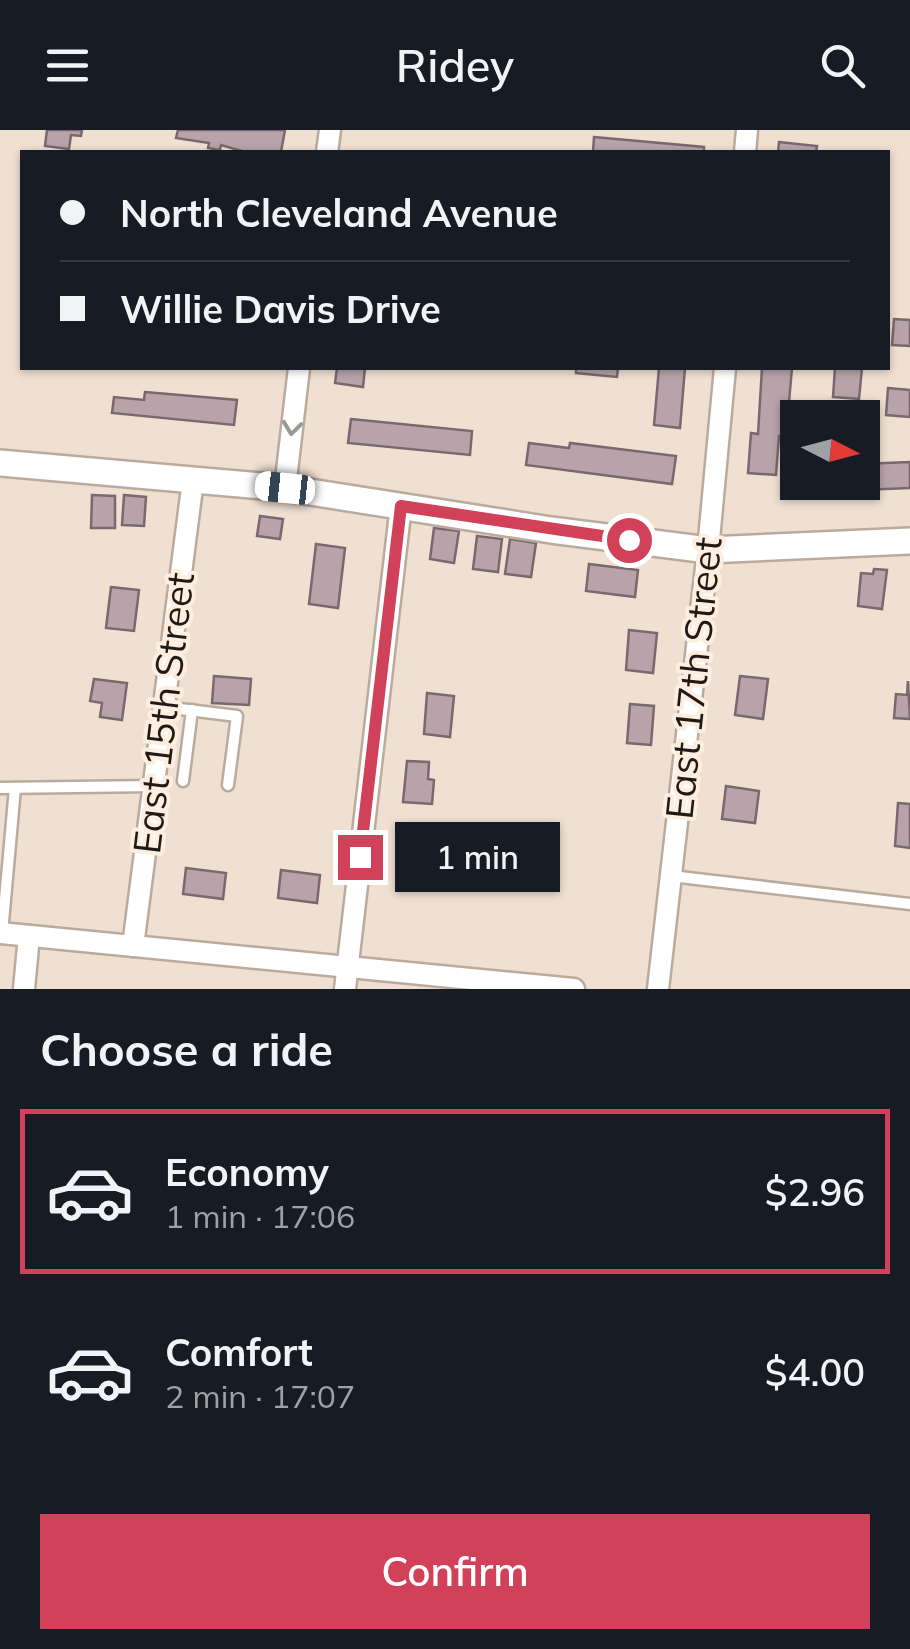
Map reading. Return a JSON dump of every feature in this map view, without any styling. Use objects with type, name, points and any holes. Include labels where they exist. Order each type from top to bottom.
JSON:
[{"type":"street","points":[[285,488],[299,370]]},
{"type":"street","name":"East 17th Street","points":[[658,989],[708,550],[724,370]]},
{"type":"street","points":[[0,463],[285,488],[708,550],[910,541]]},
{"type":"street","name":"East 15th Street","points":[[134,946],[193,480]]},
{"type":"street","points":[[345,989],[401,506]]},
{"type":"street","points":[[1,933],[574,989]]},
{"type":"street","points":[[24,989],[30,936]]},
{"type":"lane","points":[[163,706],[237,716],[228,785]]},
{"type":"lane","points":[[183,781],[192,710]]},
{"type":"lane","points":[[0,788],[152,786]]},
{"type":"lane","points":[[1,933],[15,788]]},
{"type":"lane","points":[[671,876],[910,904]]},
{"type":"building","points":[[47,130],[82,130],[81,136],[71,135],[69,149],[45,146]]},
{"type":"building","points":[[178,130],[285,130],[281,150],[238,150],[221,145],[220,150],[208,148],[209,143],[176,138]]},
{"type":"building","points":[[594,137],[704,147],[704,150],[593,150]]},
{"type":"building","points":[[779,142],[817,146],[816,150],[778,150]]},
{"type":"building","points":[[894,319],[910,320],[910,346],[892,345]]},
{"type":"building","points":[[337,370],[365,370],[363,387],[335,383]]},
{"type":"building","points":[[576,370],[618,370],[617,377]]},
{"type":"building","points":[[659,370],[685,370],[680,428],[654,425]]},
{"type":"building","points":[[762,370],[792,370],[789,400],[780,400],[776,475],[748,473],[751,433],[758,434]]},
{"type":"building","points":[[835,370],[862,370],[859,399],[833,397]]},
{"type":"building","points":[[888,388],[910,390],[910,417],[886,415]]},
{"type":"building","points":[[145,392],[237,400],[234,425],[112,413],[114,397],[144,400]]},
{"type":"building","points":[[351,419],[472,431],[470,455],[348,443]]},
{"type":"building","points":[[529,443],[569,448],[570,443],[676,456],[672,484],[526,465]]},
{"type":"building","points":[[910,462],[910,488],[880,489],[880,463]]},
{"type":"building","points":[[92,495],[115,496],[115,528],[91,528]]},
{"type":"building","points":[[124,495],[146,497],[144,526],[122,525]]},
{"type":"building","points":[[260,516],[283,519],[280,539],[257,536]]},
{"type":"building","points":[[434,528],[459,531],[454,563],[430,559]]},
{"type":"building","points":[[477,536],[502,539],[498,572],[473,569]]},
{"type":"building","points":[[510,539],[536,543],[531,577],[505,574]]},
{"type":"building","points":[[316,544],[345,548],[338,608],[309,604]]},
{"type":"building","points":[[589,564],[638,570],[635,597],[586,591]]},
{"type":"building","points":[[874,569],[887,570],[882,609],[858,606],[861,573],[873,574]]},
{"type":"building","points":[[111,587],[139,590],[134,631],[106,628]]},
{"type":"building","points":[[629,630],[657,633],[653,673],[626,670]]},
{"type":"building","points":[[214,676],[251,679],[249,705],[212,703]]},
{"type":"building","points":[[740,676],[768,679],[763,719],[735,715]]},
{"type":"building","points":[[94,679],[127,683],[122,720],[100,717],[102,703],[90,701]]},
{"type":"building","points":[[908,681],[910,719],[894,718],[896,694],[907,695]]},
{"type":"building","points":[[427,693],[454,696],[450,737],[424,734]]},
{"type":"building","points":[[630,704],[654,706],[651,745],[627,743]]},
{"type":"building","points":[[407,761],[429,762],[428,779],[434,780],[432,804],[403,802]]},
{"type":"building","points":[[726,786],[759,791],[755,823],[722,819]]},
{"type":"building","points":[[898,803],[910,804],[910,848],[895,846]]},
{"type":"building","points":[[186,868],[226,873],[223,899],[183,894]]},
{"type":"building","points":[[281,870],[320,875],[317,903],[278,898]]},
{"type":"route","points":[[360,857],[401,506],[629,540]]}]
